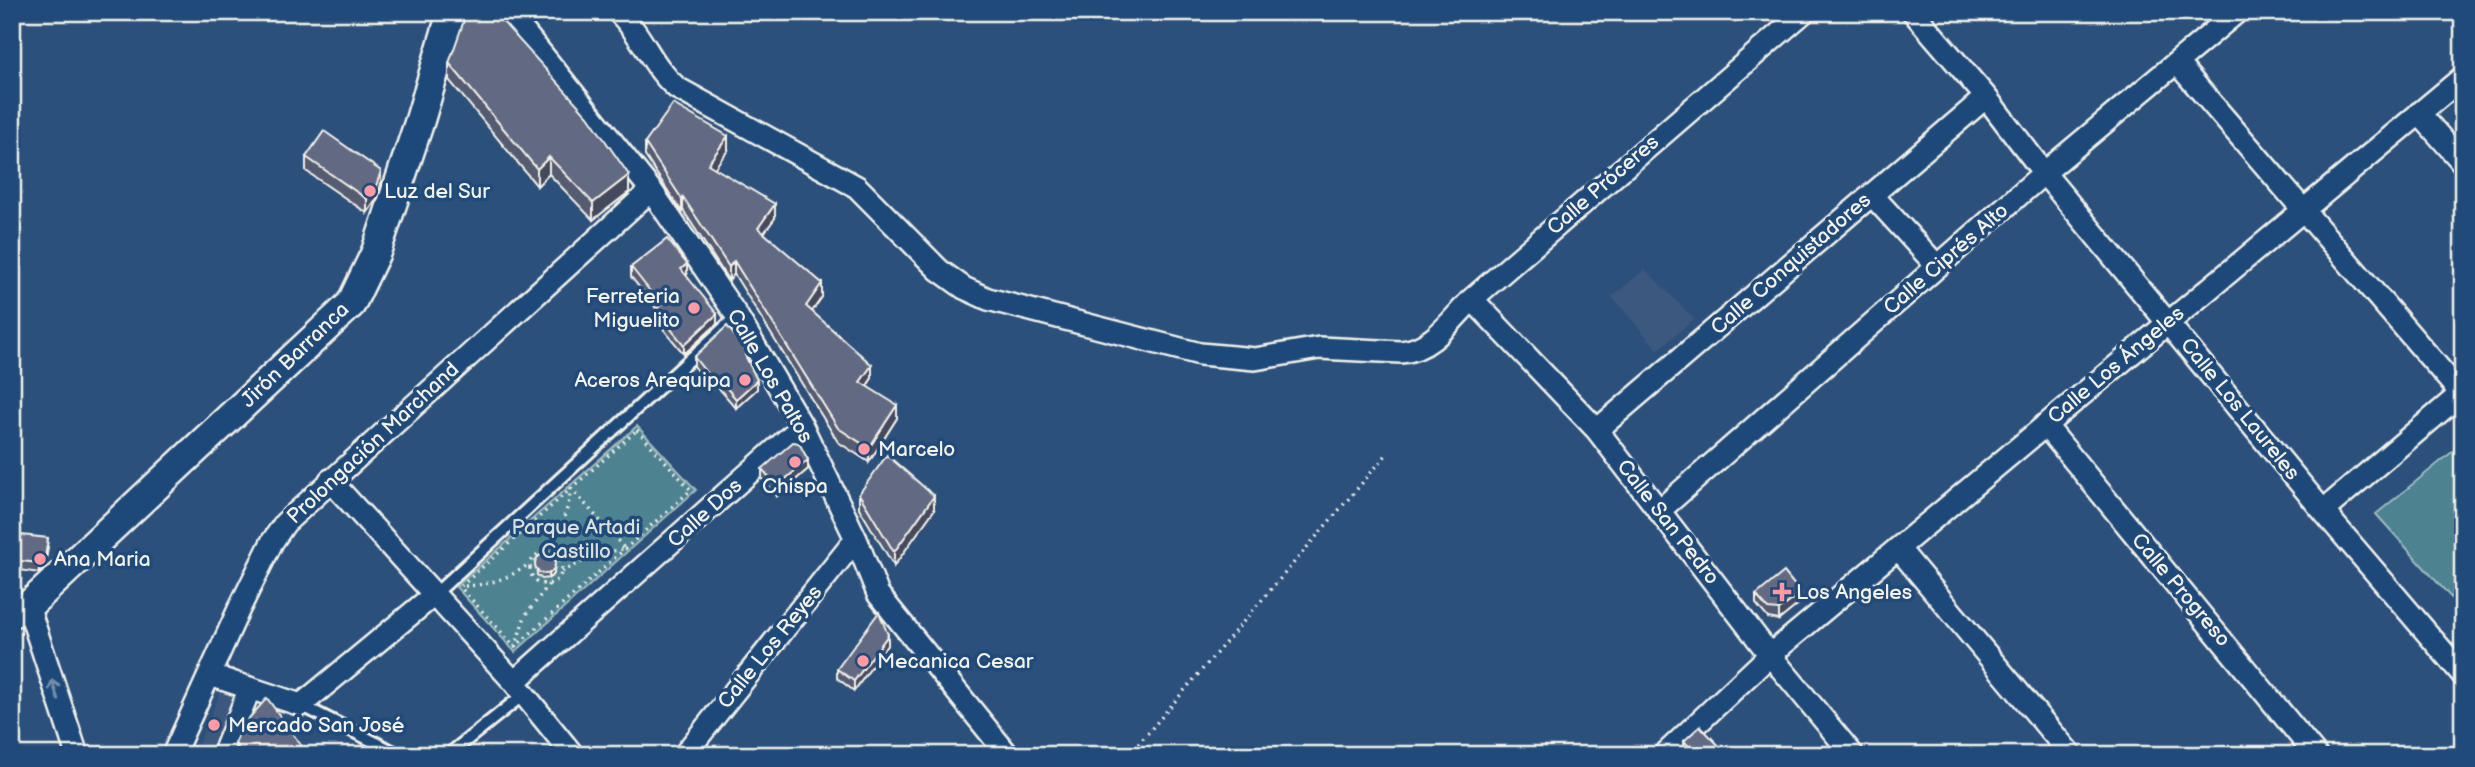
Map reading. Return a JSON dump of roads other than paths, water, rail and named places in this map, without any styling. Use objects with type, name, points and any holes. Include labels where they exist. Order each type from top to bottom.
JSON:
[{"type":"street","name":"Jirón Barranca","points":[[20,610],[351,304],[376,252],[453,12]]},
{"type":"street","name":"Calle Los Paltos","points":[[508,12],[651,190],[737,316],[802,426],[856,539],[878,594],[1008,755]]},
{"type":"street","name":"Calle Próceres","points":[[618,12],[642,39],[663,76],[677,88],[857,187],[939,270],[964,288],[988,299],[1200,354],[1255,359],[1319,348],[1401,352],[1414,351],[1427,345],[1472,299],[1804,12]]},
{"type":"street","name":"Calle Los Laureles","points":[[1913,12],[1986,97],[2044,173],[2323,511],[2463,674]]},
{"type":"street","name":"Calle Ciprés Alto","points":[[1660,510],[2044,173],[2237,12]]},
{"type":"street","points":[[2176,62],[2462,394],[2323,511]]},
{"type":"street","name":"Calle Los Ángeles","points":[[1664,755],[1770,654],[2463,76]]},
{"type":"street","name":"Calle Conquistadores","points":[[1597,430],[1986,97]]},
{"type":"street","points":[[2419,113],[2463,163]]},
{"type":"street","name":"Prolongación Marchand","points":[[173,755],[239,609],[272,542],[285,523],[651,190]]},
{"type":"street","points":[[1872,194],[1937,267]]},
{"type":"street","name":"Calle San Pedro","points":[[1472,299],[1597,430],[1770,654],[1853,755]]},
{"type":"street","name":"Calle Progreso","points":[[2045,425],[2316,755]]},
{"type":"street","name":"Calle Dos","points":[[519,688],[802,426]]},
{"type":"street","points":[[330,480],[519,688],[573,755]]},
{"type":"street","name":"Calle Los Reyes","points":[[684,755],[856,539]]},
{"type":"street","points":[[1898,548],[2071,755]]},
{"type":"street","points":[[210,675],[301,705],[435,594]]},
{"type":"street","points":[[20,610],[77,755]]},
{"type":"street","points":[[223,755],[250,688]]},
{"type":"lane","points":[[435,594],[457,582],[737,316]]},
{"type":"lane","points":[[448,755],[519,688]]},
{"type":"lane","points":[[301,705],[400,755]]},
{"type":"place","name":"Luz del Sur","points":[[370,191]]},
{"type":"place","name":"Ferreteria Miguelito","points":[[694,308]]},
{"type":"place","name":"Aceros Arequipa","points":[[745,380]]},
{"type":"place","name":"Marcelo","points":[[864,449]]},
{"type":"place","name":"Chispa","points":[[795,462]]},
{"type":"place","name":"Ana Maria","points":[[40,559]]},
{"type":"place","name":"Los Angeles","points":[[1782,592]]},
{"type":"place","name":"Mecanica Cesar","points":[[863,661]]},
{"type":"place","name":"Mercado San José","points":[[214,725]]},
{"type":"park label","name":"Parque Artadi Castillo","points":[[576,539]]}]
